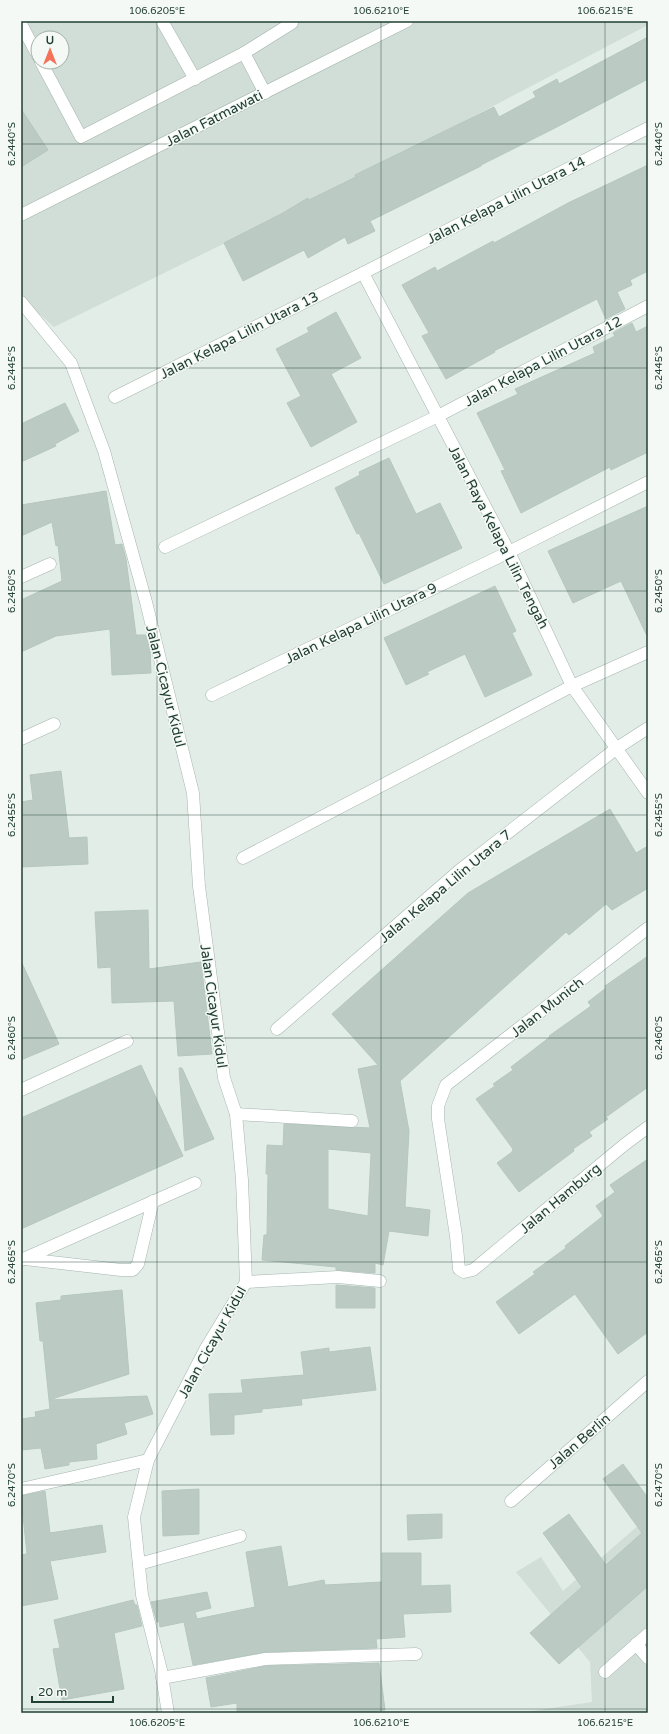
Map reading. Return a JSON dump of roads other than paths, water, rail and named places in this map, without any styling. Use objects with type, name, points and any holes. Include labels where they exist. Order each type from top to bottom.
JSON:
[{"type":"street","points":[[162,21],[195,79]]},
{"type":"street","points":[[45,70],[81,137],[244,53],[292,23],[292,21]]},
{"type":"street","name":"Jalan Fatmawati","points":[[21,215],[407,21]]},
{"type":"street","points":[[21,24],[30,41]]},
{"type":"street","points":[[244,53],[265,93]]},
{"type":"street","name":"Jalan Kelapa Lilin Utara 14","points":[[363,273],[648,128]]},
{"type":"street","name":"Jalan Kelapa Lilin Utara 13","points":[[115,397],[363,273]]},
{"type":"street","name":"Jalan Raya Kelapa Lilin Tengah","points":[[363,273],[509,552],[572,686],[648,793]]},
{"type":"street","name":"Jalan Cicayur Kidul","points":[[21,302],[71,363],[104,451],[146,602],[193,793],[199,886],[224,1078],[236,1114],[242,1180],[246,1282],[206,1348],[148,1460],[134,1517],[142,1595],[162,1678],[168,1713]]},
{"type":"street","name":"Jalan Kelapa Lilin Utara 12","points":[[166,547],[438,416],[648,306]]},
{"type":"street","name":"Jalan Kelapa Lilin Utara 9","points":[[212,694],[509,552],[648,482]]},
{"type":"street","points":[[21,577],[50,564]]},
{"type":"street","points":[[243,858],[572,686],[648,652]]},
{"type":"street","points":[[21,739],[54,724]]},
{"type":"street","name":"Jalan Kelapa Lilin Utara 7","points":[[277,1029],[460,870],[617,748],[648,728]]},
{"type":"street","name":"Jalan Munich","points":[[473,1270],[464,1272],[459,1269],[456,1236],[438,1119],[438,1106],[446,1085],[648,928]]},
{"type":"street","points":[[21,1090],[127,1041]]},
{"type":"street","points":[[236,1114],[352,1121]]},
{"type":"street","name":"Jalan Hamburg","points":[[473,1270],[624,1145],[648,1127]]},
{"type":"street","points":[[23,1260],[196,1183]]},
{"type":"street","points":[[23,1260],[133,1270],[138,1264],[153,1201]]},
{"type":"street","points":[[246,1282],[338,1277],[380,1281]]},
{"type":"street","name":"Jalan Berlin","points":[[511,1501],[648,1381]]},
{"type":"street","points":[[21,1489],[148,1460]]},
{"type":"street","points":[[139,1564],[240,1536]]},
{"type":"street","points":[[605,1672],[648,1634]]},
{"type":"street","points":[[636,1644],[648,1658]]},
{"type":"street","points":[[162,1678],[265,1659],[416,1654]]}]
